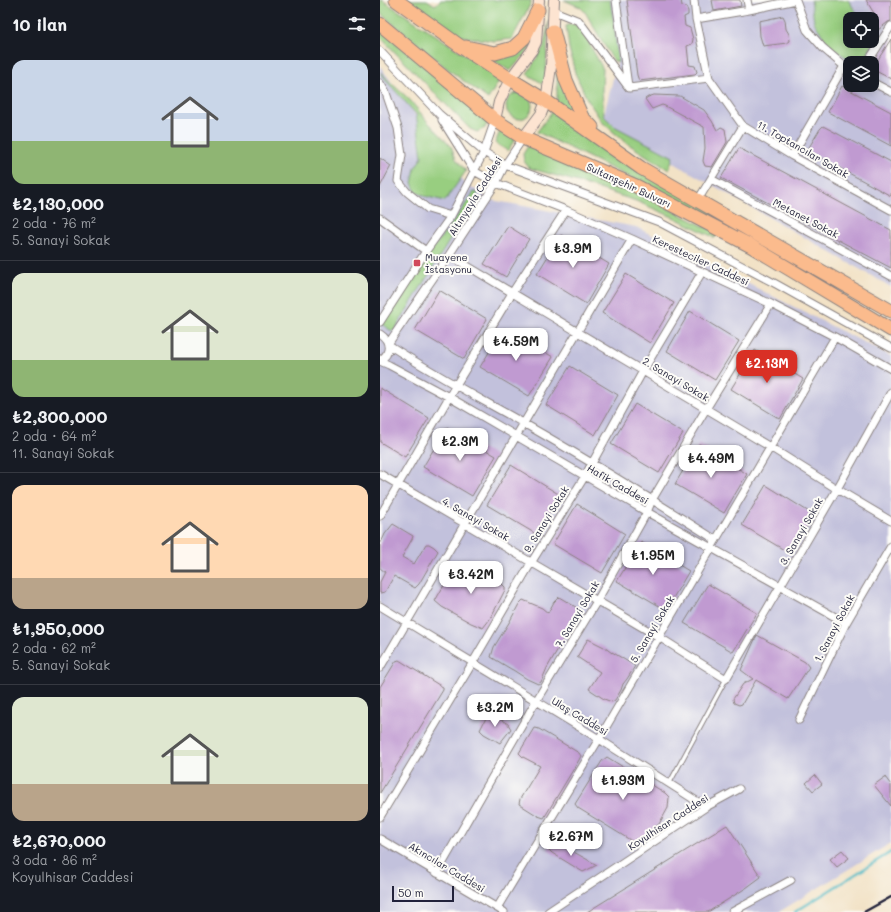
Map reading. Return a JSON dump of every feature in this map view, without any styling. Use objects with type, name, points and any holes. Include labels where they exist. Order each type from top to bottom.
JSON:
[{"type":"highway","name":"Sultanşehir Bulvarı","points":[[396,0],[460,46],[510,80],[546,101],[641,168],[891,311]]},
{"type":"highway","points":[[460,46],[495,53],[512,48],[524,38],[539,5]]},
{"type":"highway","name":"Sultanşehir Bulvarı","points":[[380,24],[495,120],[524,138],[636,186],[750,246],[891,330]]},
{"type":"highway","points":[[553,31],[566,80],[582,117],[612,147]]},
{"type":"street","points":[[524,138],[541,114],[546,101],[551,67],[554,0]]},
{"type":"street","points":[[616,0],[629,88]]},
{"type":"street","name":"11. Toptancılar Sokak","points":[[694,0],[696,19],[708,78],[743,126],[792,156],[891,210]]},
{"type":"street","points":[[747,0],[749,10]]},
{"type":"street","points":[[696,19],[796,0],[807,30],[823,48],[843,65]]},
{"type":"street","points":[[495,120],[499,102],[510,80],[532,50],[536,42],[539,5]]},
{"type":"street","points":[[554,11],[579,21],[629,88]]},
{"type":"street","points":[[872,56],[891,26]]},
{"type":"street","points":[[380,51],[439,114],[484,152],[506,166],[659,222],[776,284],[891,348]]},
{"type":"street","points":[[792,156],[843,74]]},
{"type":"street","points":[[629,88],[708,78]]},
{"type":"street","points":[[380,83],[386,93],[398,128],[402,155],[398,181],[407,192],[428,208],[451,216]]},
{"type":"street","points":[[879,86],[891,92]]},
{"type":"street","points":[[439,114],[474,171]]},
{"type":"street","name":"Altınyayla Caddesi","points":[[380,322],[426,251],[451,216],[484,152],[495,120]]},
{"type":"street","points":[[698,200],[743,126]]},
{"type":"street","name":"Altınyayla Caddesi","points":[[380,361],[387,355],[388,345],[449,255],[524,138]]},
{"type":"street","name":"Keresteciler Caddesi","points":[[474,171],[496,183],[566,210],[632,239],[771,304],[835,337],[891,369]]},
{"type":"street","name":"Metanet Sokak","points":[[711,179],[891,276]]},
{"type":"street","points":[[380,516],[456,385],[512,293],[566,210]]},
{"type":"street","points":[[380,218],[426,251]]},
{"type":"street","points":[[380,668],[516,436],[525,424],[632,239]]},
{"type":"street","name":"2. Sanayi Sokak","points":[[449,255],[706,408],[891,521]]},
{"type":"street","name":"9. Sanayi Sokak","points":[[380,817],[531,563],[585,476],[643,371],[702,272]]},
{"type":"street","name":"7. Sanayi Sokak","points":[[437,873],[536,701],[597,601],[647,512],[652,500],[706,408],[771,304]]},
{"type":"street","points":[[380,334],[385,338],[388,345]]},
{"type":"street","name":"5. Sanayi Sokak","points":[[500,910],[835,337]]},
{"type":"street","name":"Hafik Caddesi","points":[[388,345],[592,463],[716,540]]},
{"type":"street","name":"Hafik Caddesi","points":[[380,361],[389,364],[449,397],[647,512],[846,623]]},
{"type":"street","name":"3. Sanayi Sokak","points":[[726,679],[837,489],[891,392]]},
{"type":"street","name":"4. Sanayi Sokak","points":[[380,474],[659,637],[726,679]]},
{"type":"street","name":"1. Sanayi Sokak","points":[[798,720],[846,623],[891,546]]},
{"type":"street","name":"Ulaş Caddesi","points":[[380,606],[599,739],[706,808]]},
{"type":"street","name":"Koyulhisar Caddesi","points":[[548,912],[706,808],[739,790]]},
{"type":"street","name":"Akıncılar Caddesi","points":[[380,839],[500,910]]},
{"type":"street","points":[[732,912],[791,880]]},
{"type":"lane","points":[[669,784],[726,679]]},
{"type":"shaded area","points":[[607,0],[891,0],[891,287],[602,122],[617,63]]},
{"type":"shaded area","points":[[380,66],[464,182],[491,200],[636,227],[891,356],[891,843],[779,912],[380,912]]},
{"type":"green space","points":[[380,0],[501,78],[488,99],[445,67],[380,13]]},
{"type":"green space","points":[[405,0],[427,0],[435,5],[441,0],[531,0],[531,3],[512,39],[494,41],[459,36]]},
{"type":"green space","points":[[564,0],[610,0],[618,63],[613,60],[585,12],[580,7]]},
{"type":"green space","points":[[811,0],[848,0],[856,12],[843,12],[843,48],[871,48],[867,56],[844,56],[841,54],[824,38],[814,22]]},
{"type":"green space","points":[[549,21],[545,85],[527,74],[543,48]]},
{"type":"green space","points":[[570,24],[578,25],[590,39],[589,43],[603,69],[602,90],[604,116],[614,126],[673,157],[669,170],[625,142],[602,122],[587,99],[575,73],[566,26]]},
{"type":"green space","points":[[380,29],[488,121],[485,128],[477,132],[470,129],[380,37]]},
{"type":"green space","points":[[534,39],[529,50],[510,71],[493,60],[521,48]]},
{"type":"green space","points":[[557,68],[576,118],[557,104]]},
{"type":"green space","points":[[381,72],[410,100],[427,121],[451,146],[456,159],[466,171],[445,201],[424,196],[416,192],[412,183],[415,168],[422,157],[416,114],[382,76]]},
{"type":"green space","points":[[519,93],[528,97],[532,106],[528,115],[519,119],[510,115],[506,106],[510,97]]},
{"type":"green space","points":[[553,110],[776,248],[775,253],[709,216],[537,132]]},
{"type":"green space","points":[[501,129],[516,137],[508,151],[495,143]]},
{"type":"green space","points":[[528,146],[581,166],[718,233],[715,238],[636,201],[529,168],[524,161],[523,154]]},
{"type":"green space","points":[[474,192],[478,193],[468,213],[454,233],[448,229]]},
{"type":"green space","points":[[444,233],[451,238],[394,331],[390,330],[380,323]]},
{"type":"building","points":[[627,0],[681,0],[682,6],[686,7],[688,11],[688,15],[684,17],[685,26],[690,28],[693,39],[692,44],[687,46],[689,65],[695,66],[697,72],[695,74],[639,81]]},
{"type":"building","points":[[712,0],[740,0],[741,6],[714,11]]},
{"type":"building","points":[[866,0],[891,0],[891,21],[879,29],[879,12],[873,12]]},
{"type":"building","points":[[783,16],[790,41],[787,43],[763,46],[760,36],[759,21]]},
{"type":"building","points":[[891,39],[891,79],[879,73],[879,58]]},
{"type":"building","points":[[842,86],[843,92],[853,92],[891,112],[891,146],[828,112]]},
{"type":"building","points":[[654,95],[680,96],[704,110],[717,130],[721,127],[725,129],[727,142],[712,167],[705,166],[703,161],[705,148],[704,127],[665,106],[662,105],[652,109],[645,99]]},
{"type":"building","points":[[823,126],[891,162],[891,196],[810,152],[808,149]]},
{"type":"building","points":[[739,148],[891,230],[891,268],[721,178]]},
{"type":"building","points":[[380,158],[391,166],[380,187]]},
{"type":"building","points":[[508,226],[529,239],[506,277],[484,264]]},
{"type":"building","points":[[561,235],[609,264],[586,304],[537,274]]},
{"type":"building","points":[[626,274],[674,303],[650,343],[602,313]]},
{"type":"building","points":[[439,290],[487,319],[464,359],[415,330]]},
{"type":"building","points":[[690,311],[739,341],[715,380],[667,351]]},
{"type":"building","points":[[504,328],[553,357],[529,396],[480,367]]},
{"type":"building","points":[[755,350],[803,379],[780,419],[731,389]]},
{"type":"building","points":[[570,366],[618,395],[595,435],[546,405]]},
{"type":"building","points":[[380,388],[429,418],[405,457],[380,442]]},
{"type":"building","points":[[635,404],[683,433],[659,473],[611,444]]},
{"type":"building","points":[[447,427],[496,456],[472,496],[423,467]]},
{"type":"building","points":[[699,444],[747,474],[724,513],[675,484]]},
{"type":"building","points":[[511,465],[560,495],[536,534],[487,505]]},
{"type":"building","points":[[766,485],[814,515],[791,554],[742,525]]},
{"type":"building","points":[[577,504],[625,534],[602,573],[553,544]]},
{"type":"building","points":[[393,524],[413,536],[402,557],[414,564],[426,544],[429,544],[438,551],[419,584],[415,588],[394,576],[385,592],[380,593],[380,582],[385,572],[380,568],[380,545],[385,534]]},
{"type":"building","points":[[641,542],[689,571],[666,610],[617,581]]},
{"type":"building","points":[[458,562],[502,584],[505,587],[505,590],[490,619],[483,628],[442,607],[435,601]]},
{"type":"building","points":[[708,584],[757,613],[733,652],[684,623]]},
{"type":"building","points":[[559,597],[579,609],[579,612],[574,622],[570,624],[570,628],[547,668],[541,682],[538,684],[527,679],[491,657],[494,647],[519,604],[523,600],[542,608],[548,613],[554,602]]},
{"type":"building","points":[[757,635],[805,662],[809,667],[788,699],[756,680],[742,704],[739,705],[734,703],[733,699],[743,684],[753,679],[741,670]]},
{"type":"building","points":[[588,639],[635,666],[623,684],[615,700],[612,702],[604,699],[589,689],[600,672],[577,657]]},
{"type":"building","points":[[399,660],[443,687],[443,690],[380,793],[380,687],[396,661]]},
{"type":"building","points":[[490,713],[508,724],[511,729],[500,743],[480,730]]},
{"type":"building","points":[[534,728],[539,729],[579,753],[581,756],[544,818],[519,804],[520,799],[540,766],[523,757],[519,753]]},
{"type":"building","points":[[607,757],[669,797],[668,808],[659,824],[635,843],[578,808],[575,804],[602,761]]},
{"type":"building","points":[[815,775],[822,784],[813,791],[806,783]]},
{"type":"building","points":[[885,777],[891,785],[891,806],[874,785]]},
{"type":"building","points":[[727,825],[761,877],[708,912],[587,912]]},
{"type":"building","points":[[554,841],[597,865],[583,872],[548,849]]},
{"type":"building","points":[[842,850],[849,858],[837,867],[830,859]]},
{"type":"waterway","points":[[795,912],[891,852]]},
{"type":"railway","points":[[864,912],[891,897]]},
{"type":"place","name":"Muayene İstasyonu","points":[[417,263]]}]
